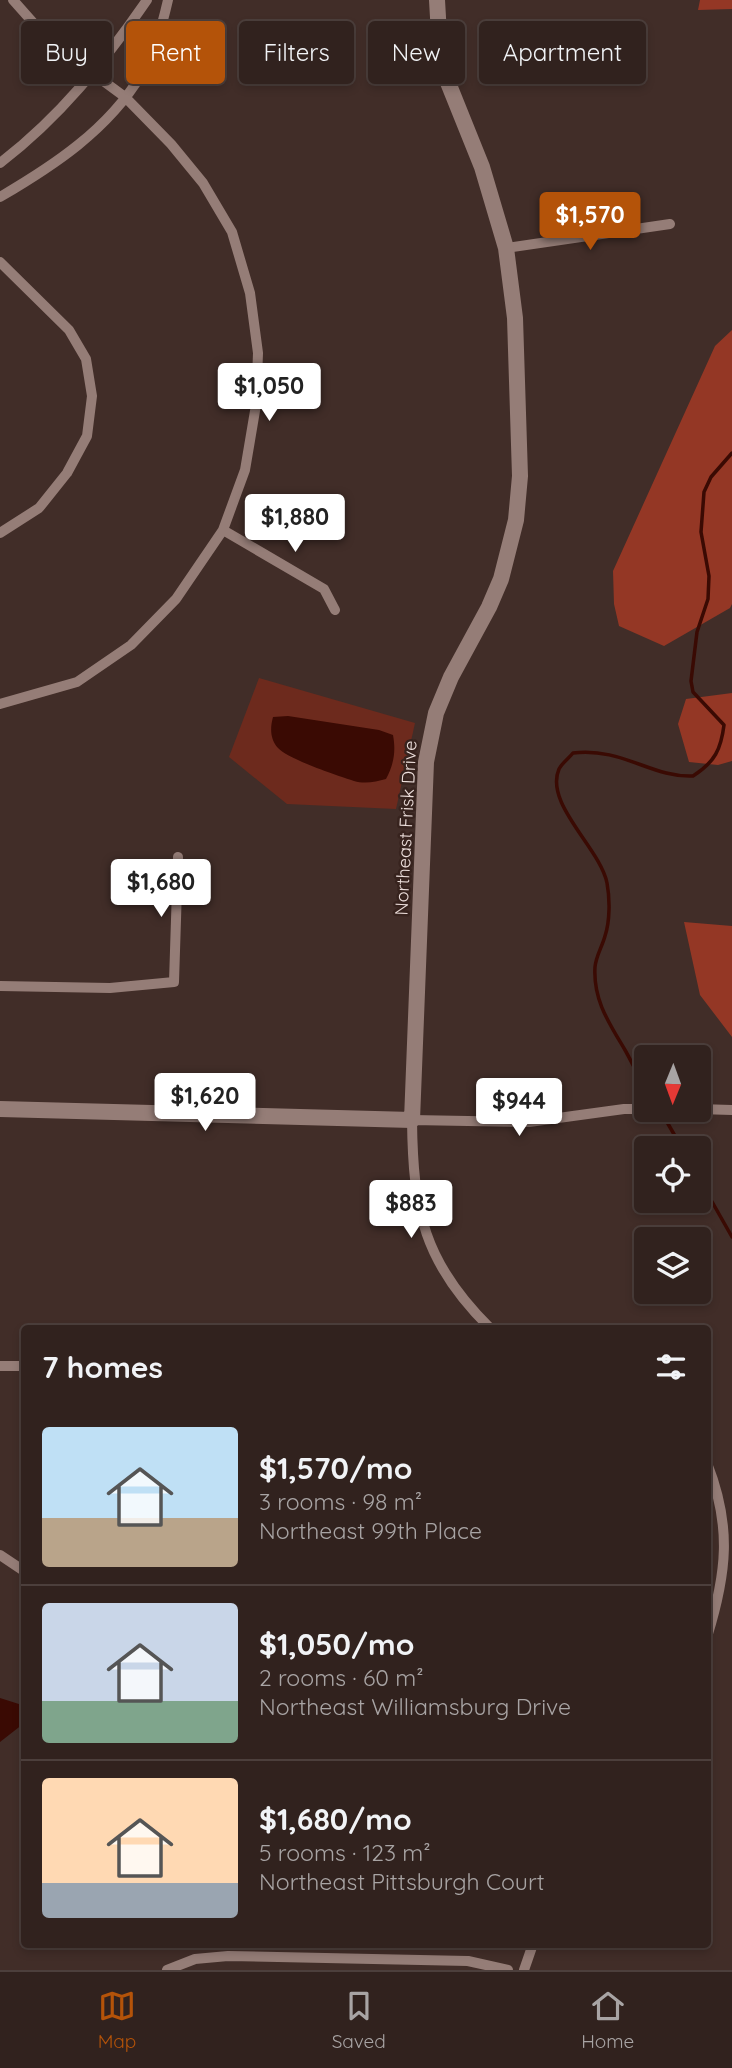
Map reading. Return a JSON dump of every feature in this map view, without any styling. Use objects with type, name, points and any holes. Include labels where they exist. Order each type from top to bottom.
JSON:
[{"type":"street","points":[[13,0],[32,21]]},
{"type":"street","points":[[112,47],[147,0]]},
{"type":"street","points":[[0,197],[49,167],[103,123],[141,75],[152,52],[168,0]]},
{"type":"street","name":"Northeast Frisk Drive","points":[[437,0],[440,52],[447,80],[482,167],[506,248],[516,331],[520,475],[516,520],[501,579],[451,677],[436,713],[426,762],[412,1120],[414,1188],[424,1231],[437,1260],[454,1289],[488,1325]]},
{"type":"street","points":[[0,163],[55,116],[82,84]]},
{"type":"street","points":[[0,704],[77,682],[131,645],[176,599],[223,530],[245,470],[256,405],[258,353],[250,293],[232,232],[202,183],[171,144],[125,97],[105,84]]},
{"type":"street","points":[[506,248],[670,224]]},
{"type":"street","points":[[0,262],[69,330],[86,359],[92,396],[87,436],[66,473],[39,508],[0,533]]},
{"type":"street","points":[[223,530],[324,589],[335,610]]},
{"type":"street","points":[[0,986],[110,988],[174,982],[178,857]]},
{"type":"street","points":[[0,1109],[529,1122],[634,1109]]},
{"type":"street","points":[[711,1109],[732,1110]]},
{"type":"street","points":[[0,1366],[21,1366]]},
{"type":"street","points":[[711,1473],[720,1496],[727,1536],[725,1575],[711,1623]]},
{"type":"street","points":[[0,1555],[21,1568]]},
{"type":"street","points":[[524,1970],[532,1948]]},
{"type":"street","points":[[167,1970],[190,1961],[229,1955],[468,1961],[508,1970]]},
{"type":"shaded area","points":[[700,0],[732,0],[732,9],[698,10]]},
{"type":"shaded area","points":[[732,330],[732,604],[730,608],[664,646],[619,626],[614,604],[613,571],[715,346]]},
{"type":"shaded area","points":[[259,678],[415,723],[396,809],[287,804],[229,757]]},
{"type":"shaded area","points":[[732,693],[732,761],[718,765],[689,762],[678,724],[686,699]]},
{"type":"shaded area","points":[[288,716],[379,730],[393,735],[394,757],[386,779],[354,781],[314,767],[283,752],[273,741],[271,725],[273,717]]},
{"type":"shaded area","points":[[684,922],[732,926],[732,1037],[700,995]]},
{"type":"shaded area","points":[[0,1698],[21,1705],[21,1726],[0,1742]]},
{"type":"waterway","points":[[634,1066],[599,1001],[595,979],[595,967],[608,924],[607,883],[602,869],[566,811],[556,783],[559,769],[573,753],[607,754],[664,772],[693,776],[707,766],[716,754],[724,725],[693,692],[691,681],[697,632],[708,599],[709,576],[701,532],[704,492],[711,477],[732,453]]},
{"type":"waterway","points":[[667,1122],[675,1136]]},
{"type":"waterway","points":[[711,1200],[732,1237]]}]
